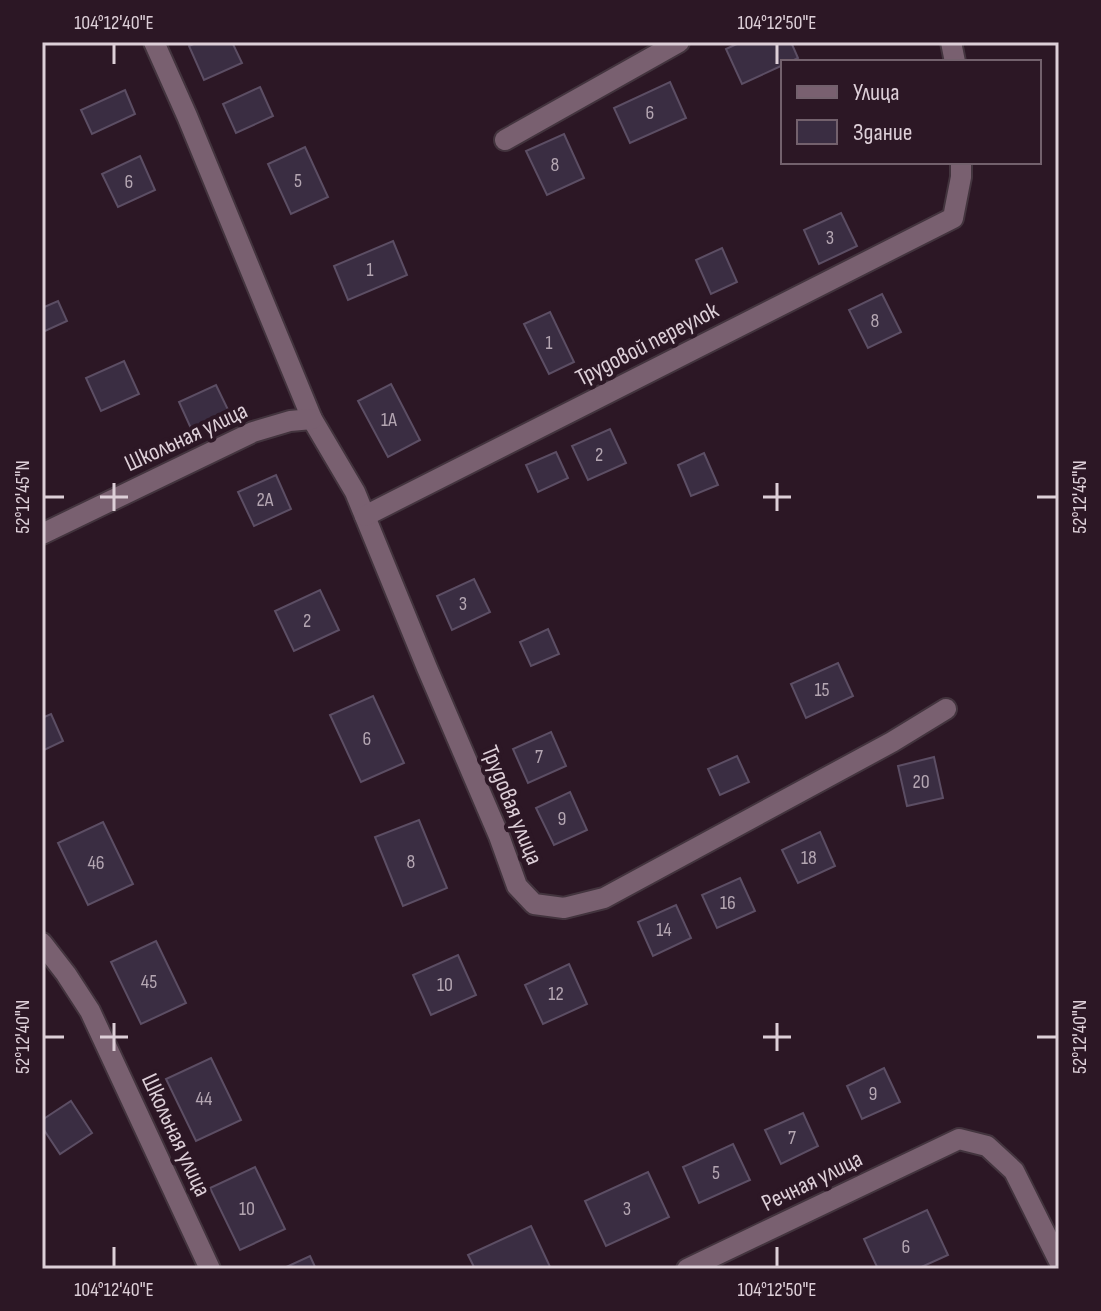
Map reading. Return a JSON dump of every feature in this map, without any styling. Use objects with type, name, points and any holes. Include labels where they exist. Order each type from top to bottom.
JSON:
[{"type":"street","name":"Трудовая улица","points":[[154,42],[312,419],[355,492],[517,886],[534,904],[564,908],[604,898],[878,750],[946,709]]},
{"type":"street","points":[[505,140],[679,42]]},
{"type":"street","name":"Трудовой переулок","points":[[365,516],[953,218],[961,164]]},
{"type":"street","name":"Школьная улица","points":[[42,534],[253,432],[290,421],[312,419]]},
{"type":"street","name":"Школьная улица","points":[[42,943],[90,1011],[210,1269]]},
{"type":"street","name":"Речная улица","points":[[687,1269],[959,1139],[987,1146],[1014,1171],[1059,1261]]},
{"type":"building","points":[[198,42],[232,42],[242,63],[204,80],[189,46]]},
{"type":"building","points":[[741,42],[791,42],[798,58],[781,60],[781,66],[742,84],[726,49]]},
{"type":"building","points":[[670,82],[686,118],[630,143],[614,108]]},
{"type":"building","points":[[260,87],[273,116],[236,133],[223,104]]},
{"type":"building","points":[[125,90],[135,114],[92,134],[81,110]]},
{"type":"building","points":[[564,134],[584,178],[547,195],[526,151]]},
{"type":"building","points":[[305,147],[328,197],[291,214],[268,164]]},
{"type":"building","points":[[140,156],[155,190],[118,207],[102,174]]},
{"type":"building","points":[[841,213],[857,246],[819,264],[804,230]]},
{"type":"building","points":[[393,241],[407,275],[348,300],[334,266]]},
{"type":"building","points":[[722,248],[737,282],[711,294],[696,260]]},
{"type":"building","points":[[882,294],[901,332],[868,348],[849,310]]},
{"type":"building","points":[[58,301],[67,321],[45,331],[42,308]]},
{"type":"building","points":[[550,312],[574,362],[549,374],[524,324]]},
{"type":"building","points":[[124,361],[139,394],[101,411],[86,378]]},
{"type":"building","points":[[391,384],[420,440],[388,457],[358,401]]},
{"type":"building","points":[[216,385],[232,418],[194,435],[179,402]]},
{"type":"building","points":[[610,429],[626,463],[588,480],[572,446]]},
{"type":"building","points":[[556,452],[568,478],[538,492],[526,465]]},
{"type":"building","points":[[704,453],[718,485],[691,496],[678,465]]},
{"type":"building","points":[[276,475],[291,509],[254,526],[238,492]]},
{"type":"building","points":[[474,579],[490,612],[452,630],[437,596]]},
{"type":"building","points":[[320,590],[339,630],[294,651],[275,611]]},
{"type":"building","points":[[548,629],[559,654],[531,666],[520,642]]},
{"type":"building","points":[[838,663],[853,696],[806,718],[791,684]]},
{"type":"building","points":[[373,696],[404,763],[361,782],[330,715]]},
{"type":"building","points":[[51,714],[63,741],[42,751],[42,718]]},
{"type":"building","points":[[551,732],[566,766],[528,783],[513,749]]},
{"type":"building","points":[[737,756],[749,782],[720,795],[708,769]]},
{"type":"building","points":[[934,757],[943,798],[907,806],[898,766]]},
{"type":"building","points":[[570,792],[587,830],[554,845],[536,808]]},
{"type":"building","points":[[419,820],[447,888],[403,906],[375,837]]},
{"type":"building","points":[[103,822],[133,884],[88,905],[58,843]]},
{"type":"building","points":[[820,832],[835,866],[798,883],[782,850]]},
{"type":"building","points":[[740,878],[755,911],[717,928],[702,895]]},
{"type":"building","points":[[676,905],[691,938],[653,956],[638,922]]},
{"type":"building","points":[[156,941],[186,1003],[141,1024],[111,962]]},
{"type":"building","points":[[458,955],[476,995],[431,1015],[413,975]]},
{"type":"building","points":[[569,964],[587,1004],[543,1024],[525,985]]},
{"type":"building","points":[[211,1058],[241,1120],[196,1141],[166,1079]]},
{"type":"building","points":[[884,1068],[900,1102],[862,1119],[847,1086]]},
{"type":"building","points":[[71,1101],[92,1133],[60,1154],[42,1127],[42,1120]]},
{"type":"building","points":[[803,1113],[818,1146],[781,1164],[765,1130]]},
{"type":"building","points":[[733,1144],[750,1180],[699,1203],[683,1167]]},
{"type":"building","points":[[255,1167],[285,1229],[240,1250],[210,1188]]},
{"type":"building","points":[[648,1172],[669,1217],[606,1246],[585,1201]]},
{"type":"building","points":[[927,1210],[948,1255],[917,1269],[878,1269],[864,1239]]},
{"type":"building","points":[[531,1226],[551,1269],[475,1269],[468,1255]]},
{"type":"building","points":[[310,1256],[316,1269],[282,1269]]}]
